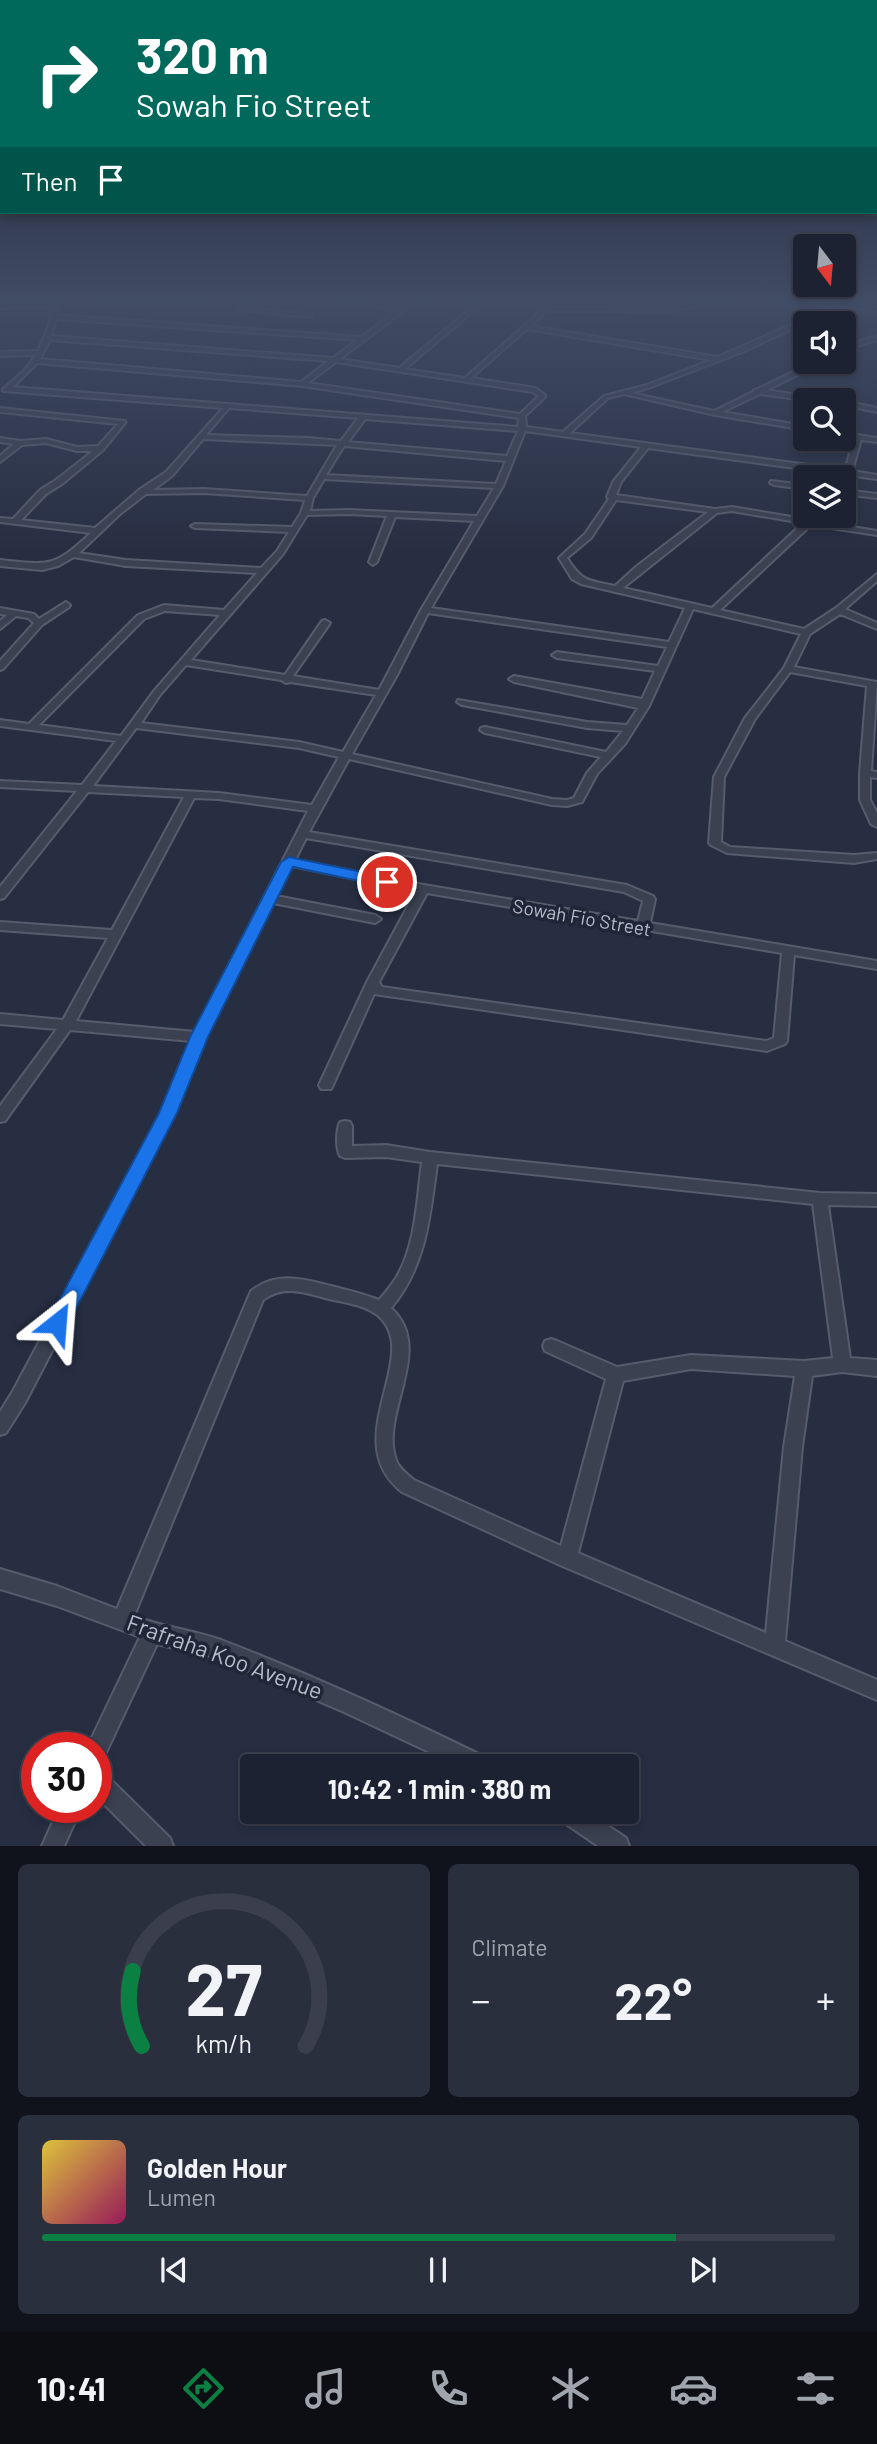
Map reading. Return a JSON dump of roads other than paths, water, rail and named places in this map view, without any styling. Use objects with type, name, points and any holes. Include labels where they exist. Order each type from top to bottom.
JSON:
[{"type":"street","points":[[292,383],[522,416]]},
{"type":"street","points":[[0,1427],[19,1397],[168,1113],[199,1037],[315,809],[346,758],[425,610],[499,486],[522,429],[522,416],[542,398],[541,393],[489,383]]},
{"type":"street","points":[[565,434],[598,402],[656,383]]},
{"type":"street","points":[[715,413],[773,383]]},
{"type":"street","points":[[5,388],[226,408],[522,429],[793,465]]},
{"type":"street","points":[[756,391],[793,396]]},
{"type":"street","points":[[621,393],[793,426]]},
{"type":"street","points":[[856,406],[877,410]]},
{"type":"street","points":[[0,563],[42,566],[55,564],[73,554],[142,492],[169,474],[226,408]]},
{"type":"street","points":[[0,410],[123,422],[100,448],[43,492],[16,521]]},
{"type":"street","points":[[0,895],[183,662],[261,571],[281,552],[305,513],[309,498],[342,444],[363,417]]},
{"type":"street","points":[[201,437],[307,440],[510,459]]},
{"type":"street","points":[[850,465],[858,437],[877,440]]},
{"type":"street","points":[[0,440],[20,443],[46,441],[63,448],[100,448]]},
{"type":"street","points":[[0,460],[20,443]]},
{"type":"street","points":[[613,498],[610,496],[617,482],[647,445]]},
{"type":"street","points":[[856,474],[877,477]]},
{"type":"street","points":[[322,477],[499,486]]},
{"type":"street","points":[[774,483],[793,485]]},
{"type":"street","points":[[142,492],[204,491],[309,498]]},
{"type":"street","points":[[856,493],[877,496]]},
{"type":"street","points":[[613,498],[715,511],[732,509],[793,519]]},
{"type":"street","points":[[613,498],[588,536],[563,558],[575,577],[584,582],[806,632]]},
{"type":"street","points":[[617,589],[638,568],[689,534],[715,511]]},
{"type":"street","points":[[305,513],[481,519]]},
{"type":"street","points":[[373,562],[392,514]]},
{"type":"street","points":[[0,520],[98,531]]},
{"type":"street","points":[[195,526],[294,530]]},
{"type":"street","points":[[715,610],[803,528]]},
{"type":"street","points":[[846,528],[877,533]]},
{"type":"street","points":[[73,554],[126,563],[261,571]]},
{"type":"street","points":[[877,578],[839,610],[806,632],[788,669],[750,718],[719,777],[715,842],[727,850],[778,855],[854,859],[877,856]]},
{"type":"street","points":[[0,667],[39,623],[52,617],[66,605]]},
{"type":"street","points":[[135,725],[299,745],[346,758],[552,803],[567,803],[582,797],[588,779],[621,742],[645,704],[659,669],[691,606]]},
{"type":"street","points":[[33,726],[141,617],[164,608],[226,613]]},
{"type":"street","points":[[425,610],[671,645]]},
{"type":"street","points":[[839,610],[877,626]]},
{"type":"street","points":[[0,611],[31,616],[39,623]]},
{"type":"street","points":[[0,626],[14,613]]},
{"type":"street","points":[[286,680],[325,624]]},
{"type":"street","points":[[557,655],[659,669]]},
{"type":"street","points":[[183,662],[381,693]]},
{"type":"street","points":[[788,669],[875,685],[871,774],[865,800],[877,824]]},
{"type":"street","points":[[563,688],[645,704]]},
{"type":"street","points":[[462,702],[628,729]]},
{"type":"street","points":[[0,723],[122,739]]},
{"type":"street","points":[[485,730],[607,755]]},
{"type":"street","points":[[0,784],[219,796],[315,809]]},
{"type":"street","points":[[0,1117],[67,1025],[191,794]]},
{"type":"street","points":[[303,834],[627,889],[649,899],[643,927]]},
{"type":"street","name":"Sowah Fio Street","points":[[289,862],[423,889],[877,965]]},
{"type":"street","points":[[326,1086],[373,982],[423,889]]},
{"type":"street","points":[[270,899],[375,919]]},
{"type":"street","points":[[0,926],[115,934]]},
{"type":"street","points":[[373,982],[373,987],[378,991],[772,1045],[780,1041],[788,951]]},
{"type":"street","points":[[0,1019],[199,1037]]},
{"type":"street","points":[[345,1126],[345,1152],[386,1151],[430,1158],[820,1199],[877,1200]]},
{"type":"street","points":[[381,1308],[403,1280],[407,1269],[417,1237],[430,1158]]},
{"type":"street","points":[[820,1199],[842,1365]]},
{"type":"street","points":[[123,1619],[257,1296],[276,1285],[296,1284],[381,1308],[395,1323],[399,1335],[395,1387],[384,1440],[386,1460],[395,1476],[408,1486],[567,1558],[877,1690]]},
{"type":"street","points":[[551,1346],[617,1375],[691,1362],[804,1369],[842,1365],[877,1368]]},
{"type":"street","points":[[775,1646],[793,1447],[804,1369]]},
{"type":"street","points":[[567,1558],[617,1375]]},
{"type":"street","name":"Frafraha Koo Avenue","points":[[0,1579],[29,1586],[123,1619],[152,1633],[214,1648],[338,1697],[457,1754]]},
{"type":"street","points":[[105,1732],[152,1633]]},
{"type":"street","points":[[112,1797],[162,1846]]},
{"type":"street","points":[[52,1846],[63,1823]]},
{"type":"street","points":[[586,1824],[618,1846]]}]
